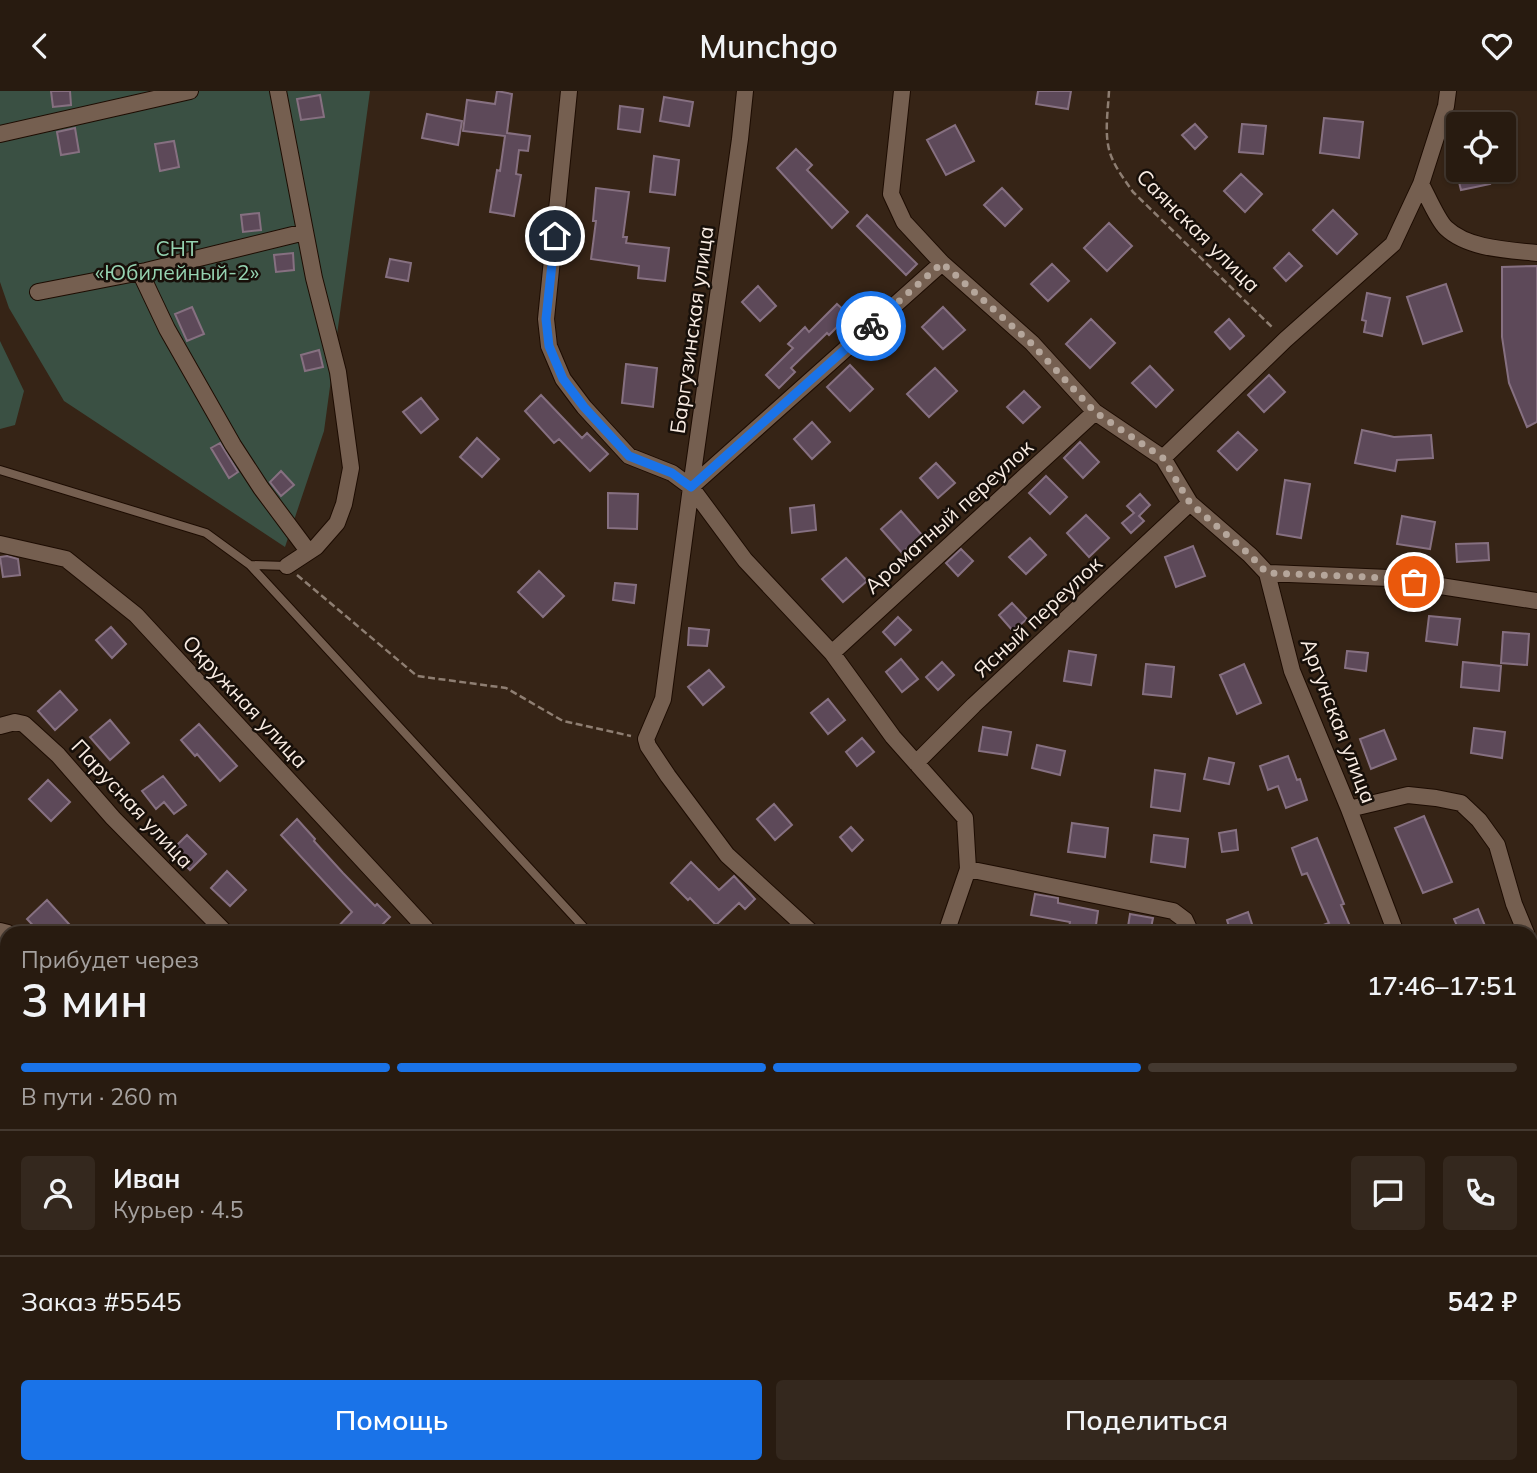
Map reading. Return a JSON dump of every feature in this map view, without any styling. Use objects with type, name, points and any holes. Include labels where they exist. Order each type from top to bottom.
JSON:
[{"type":"street","points":[[0,134],[190,91]]},
{"type":"street","points":[[278,91],[314,278],[338,372],[351,468],[337,523],[316,547],[287,566]]},
{"type":"street","points":[[569,91],[546,319],[549,346],[563,379],[584,407],[629,456],[672,473],[691,487],[745,560],[832,653],[893,737],[965,818],[968,869],[948,926]]},
{"type":"street","name":"Баргузинская улица","points":[[646,739],[663,699],[745,91]]},
{"type":"street","points":[[902,91],[891,194],[904,222],[942,263],[1031,343],[1095,412],[1163,458],[1190,503],[1267,573],[1390,578],[1537,601]]},
{"type":"street","points":[[1163,458],[1285,340],[1393,244],[1421,184],[1446,106],[1448,91]]},
{"type":"street","points":[[1421,184],[1446,228],[1466,240],[1488,248],[1537,253]]},
{"type":"street","points":[[38,292],[141,272],[305,232]]},
{"type":"street","points":[[691,487],[942,263]]},
{"type":"street","points":[[141,272],[167,329],[233,445],[308,551]]},
{"type":"street","name":"Ароматный переулок","points":[[832,653],[1095,412]]},
{"type":"street","name":"Ясный переулок","points":[[916,763],[974,705],[1190,503]]},
{"type":"street","name":"Окружная улица","points":[[0,544],[66,559],[136,615],[424,926]]},
{"type":"street","name":"Аргунская улица","points":[[1267,573],[1292,671],[1393,926]]},
{"type":"street","name":"Парусная улица","points":[[0,726],[15,722],[24,724],[41,739],[113,818],[219,926]]},
{"type":"street","points":[[646,739],[668,776],[727,855],[804,926]]},
{"type":"street","points":[[1349,809],[1408,795],[1461,803],[1479,820],[1497,845],[1523,926]]},
{"type":"street","points":[[968,869],[1173,911],[1185,920],[1188,926]]},
{"type":"lane","points":[[0,470],[206,533],[250,565],[583,926]]},
{"type":"lane","points":[[250,565],[287,566]]},
{"type":"path","name":"Саянская улица","points":[[1109,91],[1107,135],[1118,171],[1133,192],[1285,340]]},
{"type":"path","points":[[287,566],[417,676],[506,688],[563,721],[646,739]]},
{"type":"green space","name":"СНТ «Юбилейный-2»","points":[[0,91],[370,91],[324,431],[285,547],[64,401],[9,308],[0,282]]},
{"type":"green space","points":[[0,341],[24,391],[15,425],[0,429]]},
{"type":"building","points":[[51,91],[70,91],[71,105],[53,107]]},
{"type":"building","points":[[497,91],[512,94],[507,133],[530,136],[528,151],[519,150],[516,174],[521,175],[514,216],[490,212],[505,136],[463,131],[467,100],[495,104]]},
{"type":"building","points":[[1038,91],[1071,91],[1068,109],[1036,104]]},
{"type":"building","points":[[320,95],[324,117],[301,120],[297,99]]},
{"type":"building","points":[[664,97],[693,102],[689,126],[660,121]]},
{"type":"building","points":[[620,106],[643,109],[640,132],[618,129]]},
{"type":"building","points":[[427,114],[462,121],[458,145],[422,138]]},
{"type":"building","points":[[1324,118],[1363,122],[1359,158],[1320,153]]},
{"type":"building","points":[[1195,124],[1207,137],[1195,149],[1182,135]]},
{"type":"building","points":[[1242,124],[1266,126],[1263,154],[1239,152]]},
{"type":"building","points":[[955,125],[974,161],[946,175],[927,140]]},
{"type":"building","points":[[75,128],[79,152],[61,155],[57,132]]},
{"type":"building","points":[[174,141],[179,167],[160,171],[155,144]]},
{"type":"building","points":[[796,149],[812,165],[807,170],[848,212],[832,228],[777,168]]},
{"type":"building","points":[[654,156],[679,160],[675,195],[650,192]]},
{"type":"building","points":[[1241,174],[1262,194],[1245,212],[1224,191]]},
{"type":"building","points":[[1459,182],[1490,184],[1461,190]]},
{"type":"building","points":[[596,188],[629,192],[623,237],[627,237],[626,243],[669,248],[665,281],[638,278],[639,266],[591,259],[596,221],[593,221]]},
{"type":"building","points":[[1002,188],[1022,209],[1005,226],[984,205]]},
{"type":"building","points":[[1333,210],[1357,234],[1337,254],[1313,230]]},
{"type":"building","points":[[259,213],[261,230],[243,232],[241,215]]},
{"type":"building","points":[[867,215],[917,264],[906,275],[857,226]]},
{"type":"building","points":[[1109,223],[1132,246],[1107,271],[1084,248]]},
{"type":"building","points":[[293,253],[294,270],[276,272],[274,255]]},
{"type":"building","points":[[1289,253],[1302,266],[1286,281],[1274,268]]},
{"type":"building","points":[[390,259],[411,263],[408,281],[386,277]]},
{"type":"building","points":[[1052,264],[1069,281],[1048,301],[1031,284]]},
{"type":"building","points":[[1537,266],[1537,422],[1527,427],[1509,383],[1502,337],[1502,267]]},
{"type":"building","points":[[1446,284],[1462,331],[1423,344],[1407,297]]},
{"type":"building","points":[[758,286],[776,306],[760,321],[742,302]]},
{"type":"building","points":[[1367,293],[1390,298],[1382,336],[1364,332],[1366,321],[1362,320]]},
{"type":"building","points":[[837,304],[849,315],[791,368],[795,372],[779,388],[766,375],[793,348],[788,344],[805,327],[809,332]]},
{"type":"building","points":[[192,307],[204,334],[187,341],[175,314]]},
{"type":"building","points":[[943,307],[965,330],[943,349],[922,327]]},
{"type":"building","points":[[1091,319],[1115,343],[1090,368],[1066,344]]},
{"type":"building","points":[[1229,319],[1244,336],[1230,349],[1215,332]]},
{"type":"building","points":[[319,350],[323,367],[305,371],[301,355]]},
{"type":"building","points":[[626,364],[657,368],[653,407],[622,403]]},
{"type":"building","points":[[850,365],[873,389],[850,411],[827,387]]},
{"type":"building","points":[[1150,366],[1173,390],[1156,407],[1132,383]]},
{"type":"building","points":[[935,368],[957,391],[929,417],[907,394]]},
{"type":"building","points":[[1269,375],[1285,392],[1264,412],[1248,395]]},
{"type":"building","points":[[1024,391],[1040,407],[1023,423],[1007,407]]},
{"type":"building","points":[[541,395],[582,438],[587,433],[608,454],[590,471],[559,439],[554,443],[525,411]]},
{"type":"building","points":[[421,398],[438,419],[421,433],[403,412]]},
{"type":"building","points":[[812,422],[830,442],[812,459],[794,439]]},
{"type":"building","points":[[1362,430],[1394,437],[1431,435],[1433,458],[1397,460],[1395,471],[1355,463]]},
{"type":"building","points":[[1238,432],[1257,450],[1237,470],[1218,451]]},
{"type":"building","points":[[477,438],[499,459],[482,477],[460,457]]},
{"type":"building","points":[[1080,442],[1099,462],[1083,478],[1064,458]]},
{"type":"building","points":[[220,443],[238,472],[229,478],[211,448]]},
{"type":"building","points":[[936,463],[955,483],[938,498],[920,478]]},
{"type":"building","points":[[281,471],[294,485],[281,496],[270,482]]},
{"type":"building","points":[[1046,476],[1067,497],[1050,514],[1029,493]]},
{"type":"building","points":[[1285,480],[1310,484],[1301,538],[1277,534]]},
{"type":"building","points":[[608,493],[638,494],[637,529],[608,528]]},
{"type":"building","points":[[1140,494],[1150,505],[1139,516],[1144,521],[1131,533],[1122,523],[1134,513],[1127,506]]},
{"type":"building","points":[[814,505],[816,530],[792,533],[790,508]]},
{"type":"building","points":[[901,511],[922,535],[902,553],[881,529]]},
{"type":"building","points":[[1086,515],[1109,538],[1089,557],[1067,533]]},
{"type":"building","points":[[1402,516],[1435,522],[1430,549],[1397,544]]},
{"type":"building","points":[[1030,538],[1046,555],[1026,574],[1009,557]]},
{"type":"building","points":[[1488,543],[1489,560],[1457,562],[1456,544]]},
{"type":"building","points":[[1193,546],[1205,576],[1176,587],[1165,557]]},
{"type":"building","points":[[961,549],[973,561],[958,576],[946,563]]},
{"type":"building","points":[[0,557],[18,559],[20,575],[3,577]]},
{"type":"building","points":[[846,558],[867,581],[843,602],[822,579]]},
{"type":"building","points":[[539,571],[564,596],[543,617],[518,592]]},
{"type":"building","points":[[615,583],[636,585],[634,603],[613,600]]},
{"type":"building","points":[[1012,603],[1027,619],[1013,631],[999,615]]},
{"type":"building","points":[[1429,616],[1460,619],[1457,645],[1426,641]]},
{"type":"building","points":[[898,617],[911,630],[895,645],[883,632]]},
{"type":"building","points":[[111,627],[126,644],[112,658],[96,640]]},
{"type":"building","points":[[689,628],[709,630],[707,646],[688,645]]},
{"type":"building","points":[[1503,632],[1529,634],[1527,665],[1501,663]]},
{"type":"building","points":[[1069,651],[1096,655],[1091,685],[1064,681]]},
{"type":"building","points":[[1347,651],[1368,653],[1366,671],[1345,668]]},
{"type":"building","points":[[901,659],[918,679],[902,692],[886,672]]},
{"type":"building","points":[[942,662],[954,675],[938,690],[926,677]]},
{"type":"building","points":[[1463,662],[1501,666],[1499,691],[1461,687]]},
{"type":"building","points":[[1146,664],[1174,667],[1171,697],[1143,694]]},
{"type":"building","points":[[1244,664],[1261,703],[1237,714],[1220,675]]},
{"type":"building","points":[[709,670],[724,687],[703,705],[688,687]]},
{"type":"building","points":[[60,691],[77,710],[55,730],[38,711]]},
{"type":"building","points":[[828,699],[845,720],[828,734],[811,713]]},
{"type":"building","points":[[110,720],[129,743],[110,760],[90,737]]},
{"type":"building","points":[[199,724],[237,766],[220,781],[181,740]]},
{"type":"building","points":[[983,727],[1011,732],[1007,755],[979,751]]},
{"type":"building","points":[[1474,728],[1505,732],[1502,758],[1471,753]]},
{"type":"building","points":[[1384,730],[1396,759],[1371,769],[1360,739]]},
{"type":"building","points":[[862,738],[874,752],[857,766],[846,752]]},
{"type":"building","points":[[1037,745],[1065,751],[1060,775],[1032,768]]},
{"type":"building","points":[[1288,756],[1307,800],[1286,808],[1278,786],[1268,790],[1260,766]]},
{"type":"building","points":[[1209,758],[1234,763],[1229,784],[1204,779]]},
{"type":"building","points":[[1155,770],[1185,774],[1180,811],[1151,807]]},
{"type":"building","points":[[163,776],[186,805],[174,814],[164,802],[156,809],[142,791]]},
{"type":"building","points":[[48,780],[70,802],[51,821],[29,799]]},
{"type":"building","points":[[774,804],[792,825],[775,840],[757,819]]},
{"type":"building","points":[[1424,816],[1452,882],[1423,893],[1395,828]]},
{"type":"building","points":[[297,819],[343,873],[375,906],[377,904],[390,917],[381,926],[339,926],[352,912],[281,835]]},
{"type":"building","points":[[1072,823],[1108,828],[1105,857],[1068,852]]},
{"type":"building","points":[[851,827],[863,840],[852,851],[840,837]]},
{"type":"building","points":[[1236,830],[1238,850],[1222,852],[1219,833]]},
{"type":"building","points":[[187,835],[206,854],[190,870],[171,851]]},
{"type":"building","points":[[1154,835],[1188,839],[1185,867],[1151,862]]},
{"type":"building","points":[[1317,838],[1344,904],[1341,905],[1350,926],[1320,926],[1329,923],[1307,873],[1302,875],[1292,848]]},
{"type":"building","points":[[691,862],[719,890],[734,876],[755,899],[745,909],[739,903],[716,925],[671,883]]},
{"type":"building","points":[[227,871],[246,890],[230,906],[211,888]]},
{"type":"building","points":[[1035,894],[1058,898],[1058,903],[1098,911],[1096,926],[1069,926],[1070,922],[1031,915]]},
{"type":"building","points":[[47,900],[69,924],[34,926],[27,919]]},
{"type":"building","points":[[1478,909],[1485,926],[1457,926],[1454,919]]},
{"type":"building","points":[[1248,912],[1253,926],[1229,926],[1227,920]]},
{"type":"building","points":[[1130,914],[1153,918],[1151,926],[1128,926]]},
{"type":"way so far","points":[[871,326],[942,263],[1031,343],[1095,412],[1163,458],[1190,503],[1267,573],[1390,578],[1414,582]]},
{"type":"route","points":[[555,236],[546,319],[549,346],[563,379],[584,407],[629,456],[672,473],[691,487],[871,326]]}]
